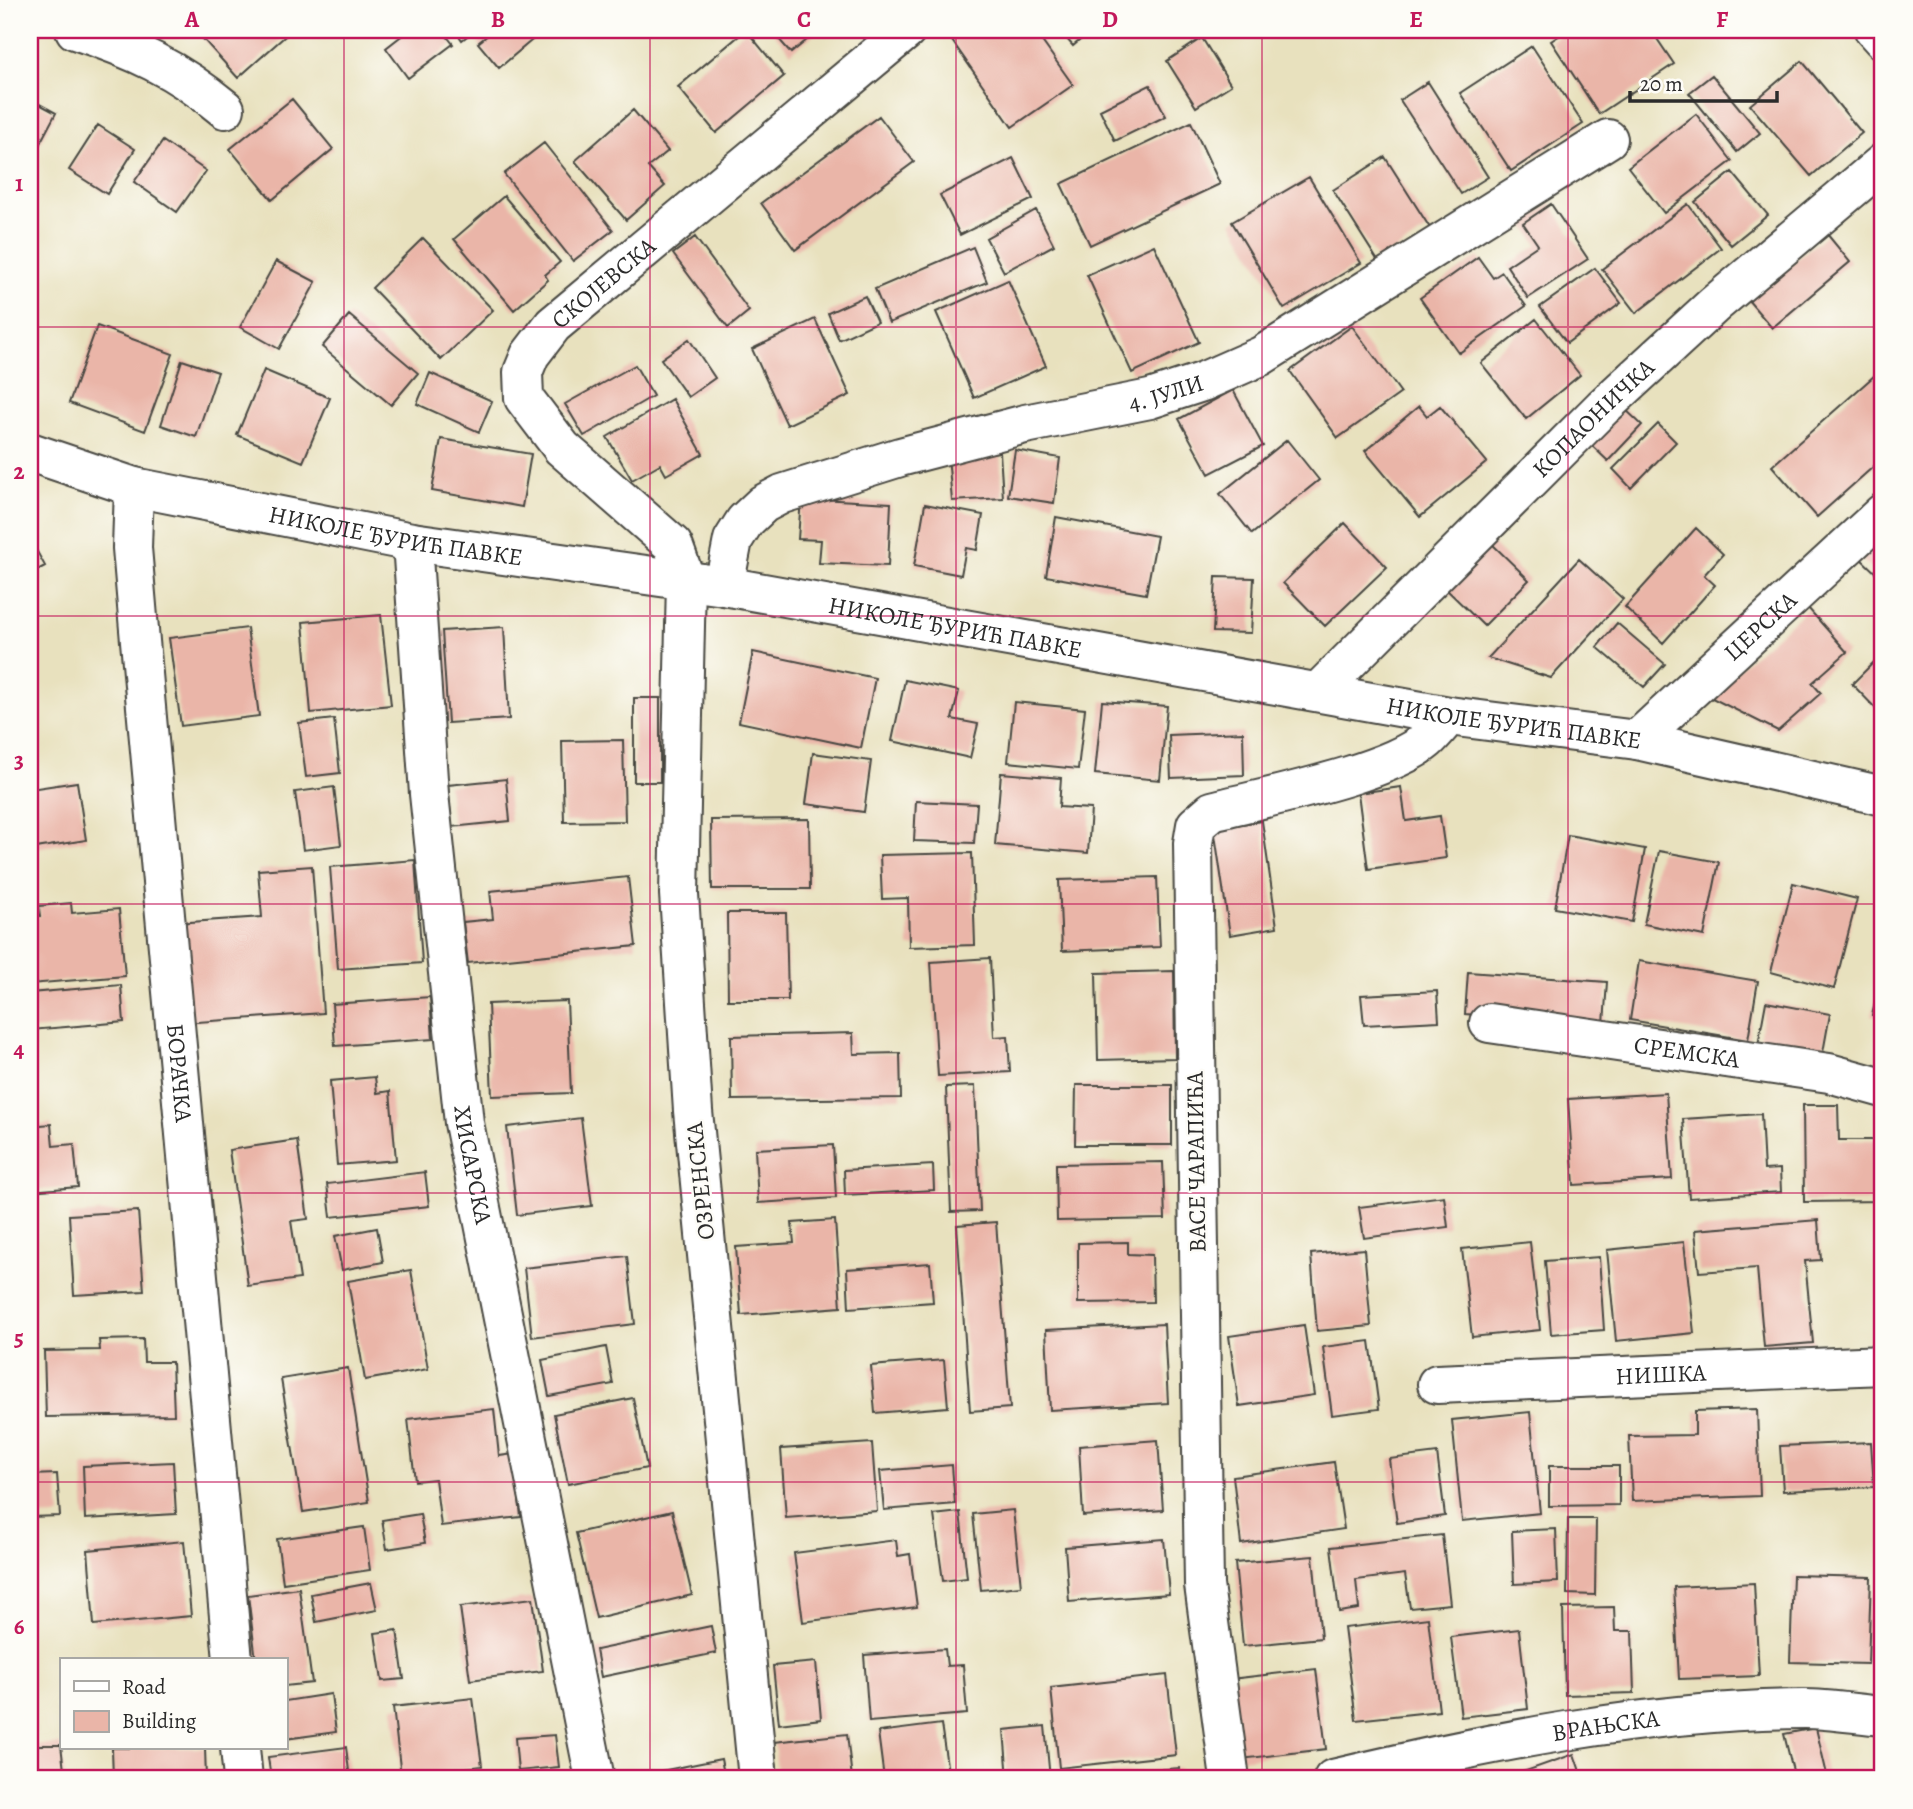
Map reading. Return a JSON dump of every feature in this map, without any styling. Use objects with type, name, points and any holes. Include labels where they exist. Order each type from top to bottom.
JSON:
[{"type":"street","points":[[75,30],[152,60],[190,80],[225,109]]},
{"type":"street","name":"СКОЈЕВСКА","points":[[686,581],[673,545],[562,448],[538,418],[524,398],[523,372],[530,355],[553,325],[907,30]]},
{"type":"street","points":[[1874,30],[1883,40]]},
{"type":"street","name":"4. ЈУЛИ","points":[[724,586],[733,540],[745,521],[763,505],[782,494],[852,471],[1000,430],[1150,399],[1202,382],[1261,356],[1608,139]]},
{"type":"street","name":"КОПАОНИЧКА","points":[[1319,691],[1603,407],[1715,304],[1883,163]]},
{"type":"street","name":"НИКОЛЕ ЂУРИЋ ПАВКЕ","points":[[30,452],[134,487],[412,542],[724,586],[1448,716],[1637,740],[1883,796]]},
{"type":"street","name":"БОРАЧКА","points":[[134,487],[132,548],[233,1658]]},
{"type":"street","name":"ЦЕРСКА","points":[[1637,740],[1883,513]]},
{"type":"street","name":"ХИСАРСКА","points":[[412,542],[429,794],[464,1123],[595,1779]]},
{"type":"street","name":"ОЗРЕНСКА","points":[[686,581],[680,908],[693,1111],[758,1779]]},
{"type":"street","name":"ВАСЕ ЧАРАПИЋА","points":[[1230,1779],[1204,1585],[1197,1252],[1193,843],[1196,825],[1212,811],[1352,774],[1395,757],[1426,741],[1448,716]]},
{"type":"street","name":"СРЕМСКА","points":[[1489,1023],[1829,1073],[1883,1088]]},
{"type":"street","name":"НИШКА","points":[[1437,1384],[1883,1365]]},
{"type":"street","name":"ВРАЊСКА","points":[[1333,1779],[1469,1746],[1607,1726],[1806,1709],[1883,1716]]},
{"type":"street","points":[[240,1750],[243,1779]]},
{"type":"building","points":[[195,30],[292,30],[238,78]]},
{"type":"building","points":[[409,30],[442,30],[453,44],[408,78],[386,48]]},
{"type":"building","points":[[455,30],[475,30],[462,40]]},
{"type":"building","points":[[494,30],[544,30],[499,68],[478,43]]},
{"type":"building","points":[[746,30],[784,76],[716,133],[678,87]]},
{"type":"building","points":[[771,30],[819,30],[791,53]]},
{"type":"building","points":[[956,30],[1034,30],[1073,85],[1012,127],[948,35]]},
{"type":"building","points":[[1059,30],[1092,30],[1073,46]]},
{"type":"building","points":[[1568,30],[1651,30],[1674,64],[1599,114],[1551,41]]},
{"type":"building","points":[[1202,38],[1231,85],[1196,107],[1167,61]]},
{"type":"building","points":[[1532,46],[1583,124],[1511,171],[1460,93]]},
{"type":"building","points":[[1802,61],[1862,133],[1811,176],[1750,105]]},
{"type":"building","points":[[1712,75],[1760,133],[1737,152],[1689,93]]},
{"type":"building","points":[[1428,82],[1488,177],[1461,194],[1400,100]]},
{"type":"building","points":[[1150,85],[1166,116],[1115,141],[1100,110]]},
{"type":"building","points":[[30,99],[56,113],[30,162]]},
{"type":"building","points":[[292,99],[333,149],[272,200],[230,149]]},
{"type":"building","points":[[633,110],[668,151],[648,167],[665,186],[626,220],[575,161]]},
{"type":"building","points":[[1696,114],[1732,161],[1664,213],[1628,167]]},
{"type":"building","points":[[879,116],[914,162],[795,250],[761,203]]},
{"type":"building","points":[[1191,122],[1220,184],[1090,245],[1061,184]]},
{"type":"building","points":[[98,125],[135,149],[107,194],[69,170]]},
{"type":"building","points":[[163,141],[206,171],[177,212],[134,182]]},
{"type":"building","points":[[544,143],[613,230],[573,261],[504,174]]},
{"type":"building","points":[[1385,157],[1430,228],[1378,261],[1333,190]]},
{"type":"building","points":[[1013,158],[1033,199],[960,235],[940,195]]},
{"type":"building","points":[[1732,172],[1768,215],[1731,245],[1695,202]]},
{"type":"building","points":[[1309,177],[1361,263],[1284,309],[1232,222]]},
{"type":"building","points":[[504,196],[560,262],[545,275],[548,280],[514,310],[454,239]]},
{"type":"building","points":[[1551,204],[1588,259],[1528,298],[1507,266],[1538,245],[1523,223]]},
{"type":"building","points":[[1688,204],[1721,248],[1636,313],[1602,269]]},
{"type":"building","points":[[1036,210],[1054,245],[1004,272],[986,238]]},
{"type":"building","points":[[1827,234],[1850,262],[1772,328],[1748,300]]},
{"type":"building","points":[[695,237],[749,311],[728,328],[673,254]]},
{"type":"building","points":[[423,238],[493,310],[441,360],[372,288]]},
{"type":"building","points":[[1154,245],[1199,342],[1132,373],[1087,275]]},
{"type":"building","points":[[973,247],[987,282],[889,323],[875,289]]},
{"type":"building","points":[[1478,257],[1493,278],[1502,272],[1526,306],[1459,353],[1420,298]]},
{"type":"building","points":[[276,261],[316,282],[279,349],[240,327]]},
{"type":"building","points":[[1595,268],[1621,303],[1567,343],[1540,307]]},
{"type":"building","points":[[1008,280],[1046,366],[974,398],[936,312]]},
{"type":"building","points":[[30,290],[39,294],[30,313]]},
{"type":"building","points":[[865,296],[877,322],[839,340],[828,313]]},
{"type":"building","points":[[349,315],[418,373],[391,405],[322,347]]},
{"type":"building","points":[[815,319],[850,395],[787,425],[752,349]]},
{"type":"building","points":[[1536,319],[1580,375],[1526,419],[1481,363]]},
{"type":"building","points":[[97,326],[173,354],[145,431],[69,403]]},
{"type":"building","points":[[1352,326],[1401,393],[1338,438],[1290,371]]},
{"type":"building","points":[[689,339],[715,378],[688,397],[661,359]]},
{"type":"building","points":[[182,360],[218,372],[196,437],[161,425]]},
{"type":"building","points":[[635,365],[653,396],[584,436],[565,404]]},
{"type":"building","points":[[1883,368],[1883,458],[1817,517],[1772,466]]},
{"type":"building","points":[[264,370],[330,398],[303,462],[237,435]]},
{"type":"building","points":[[430,373],[492,401],[479,432],[417,404]]},
{"type":"building","points":[[1233,390],[1263,446],[1209,474],[1179,419]]},
{"type":"building","points":[[672,399],[703,454],[666,475],[660,464],[632,480],[607,437]]},
{"type":"building","points":[[1419,406],[1427,416],[1440,406],[1487,462],[1420,517],[1365,451]]},
{"type":"building","points":[[1624,408],[1642,425],[1608,461],[1589,443]]},
{"type":"building","points":[[1658,424],[1676,442],[1631,488],[1613,469]]},
{"type":"building","points":[[441,439],[531,454],[522,507],[432,491]]},
{"type":"building","points":[[1287,440],[1319,480],[1252,534],[1220,494]]},
{"type":"building","points":[[1015,450],[1060,458],[1054,503],[1008,496]]},
{"type":"building","points":[[1000,452],[1003,498],[952,501],[948,456]]},
{"type":"building","points":[[801,498],[891,503],[888,566],[819,563],[821,540],[798,539]]},
{"type":"building","points":[[925,504],[983,515],[977,550],[966,548],[961,575],[914,566]]},
{"type":"building","points":[[1056,517],[1157,536],[1146,594],[1046,576]]},
{"type":"building","points":[[1345,523],[1387,567],[1325,626],[1283,583]]},
{"type":"building","points":[[1696,528],[1723,554],[1704,575],[1715,585],[1663,643],[1625,607]]},
{"type":"building","points":[[1883,536],[1883,580],[1858,556]]},
{"type":"building","points":[[30,539],[45,566],[30,574]]},
{"type":"building","points":[[1488,540],[1529,580],[1484,626],[1443,586]]},
{"type":"building","points":[[1579,559],[1623,599],[1551,678],[1488,658]]},
{"type":"building","points":[[1216,577],[1254,578],[1251,633],[1213,632]]},
{"type":"building","points":[[1808,608],[1847,652],[1812,683],[1821,693],[1778,731],[1708,696]]},
{"type":"building","points":[[381,615],[391,705],[311,713],[303,622]]},
{"type":"building","points":[[1617,623],[1665,664],[1644,687],[1597,647]]},
{"type":"building","points":[[504,627],[509,719],[448,723],[442,631]]},
{"type":"building","points":[[247,628],[259,716],[181,726],[169,638]]},
{"type":"building","points":[[753,652],[875,678],[861,748],[739,722]]},
{"type":"building","points":[[1883,653],[1883,716],[1852,684]]},
{"type":"building","points":[[905,680],[959,691],[952,719],[978,724],[970,758],[892,741]]},
{"type":"building","points":[[634,698],[660,698],[660,782],[634,782]]},
{"type":"building","points":[[1102,701],[1167,706],[1160,780],[1095,774]]},
{"type":"building","points":[[1014,702],[1085,709],[1078,769],[1008,762]]},
{"type":"building","points":[[334,719],[340,773],[306,777],[299,723]]},
{"type":"building","points":[[1243,732],[1244,775],[1171,778],[1169,735]]},
{"type":"building","points":[[623,740],[625,821],[564,822],[562,741]]},
{"type":"building","points":[[813,753],[871,761],[864,812],[806,804]]},
{"type":"building","points":[[1001,773],[1061,778],[1059,807],[1091,809],[1088,853],[995,845]]},
{"type":"building","points":[[506,779],[510,821],[452,827],[448,785]]},
{"type":"building","points":[[77,782],[86,840],[36,848],[30,789]]},
{"type":"building","points":[[334,787],[341,845],[303,850],[295,792]]},
{"type":"building","points":[[1401,787],[1406,821],[1440,816],[1446,858],[1368,869],[1358,793]]},
{"type":"building","points":[[916,801],[977,804],[974,843],[914,841]]},
{"type":"building","points":[[809,819],[810,889],[712,889],[711,820]]},
{"type":"building","points":[[1262,821],[1277,927],[1230,935],[1214,828]]},
{"type":"building","points":[[1568,835],[1645,849],[1632,922],[1555,908]]},
{"type":"building","points":[[1659,851],[1719,862],[1704,936],[1644,924]]},
{"type":"building","points":[[972,853],[975,945],[909,947],[908,898],[882,899],[880,855]]},
{"type":"building","points":[[415,860],[422,963],[338,969],[330,867]]},
{"type":"building","points":[[312,866],[323,1013],[184,1023],[176,923],[262,917],[258,870]]},
{"type":"building","points":[[628,877],[636,946],[468,963],[463,922],[493,919],[490,891]]},
{"type":"building","points":[[1157,877],[1160,947],[1062,951],[1059,880]]},
{"type":"building","points":[[1793,883],[1857,899],[1834,989],[1771,972]]},
{"type":"building","points":[[71,903],[72,913],[119,909],[125,976],[30,984],[30,917],[40,916],[39,906]]},
{"type":"building","points":[[727,913],[786,913],[788,1000],[728,1000]]},
{"type":"building","points":[[990,958],[994,1037],[1008,1036],[1010,1072],[938,1076],[931,962]]},
{"type":"building","points":[[1639,961],[1758,981],[1748,1040],[1630,1020]]},
{"type":"building","points":[[1174,971],[1175,1058],[1098,1060],[1096,973]]},
{"type":"building","points":[[1468,972],[1607,982],[1604,1024],[1465,1014]]},
{"type":"building","points":[[1883,976],[1883,1018],[1872,1015]]},
{"type":"building","points":[[121,985],[124,1022],[31,1030],[30,993]]},
{"type":"building","points":[[1437,991],[1439,1021],[1364,1025],[1361,995]]},
{"type":"building","points":[[430,997],[433,1039],[335,1046],[332,1004]]},
{"type":"building","points":[[567,1001],[571,1093],[492,1096],[488,1004]]},
{"type":"building","points":[[1766,1002],[1830,1014],[1822,1058],[1758,1045]]},
{"type":"building","points":[[853,1033],[854,1054],[900,1053],[901,1098],[732,1100],[731,1036]]},
{"type":"building","points":[[375,1077],[377,1093],[390,1091],[396,1160],[337,1165],[330,1081]]},
{"type":"building","points":[[1076,1085],[1172,1085],[1172,1145],[1075,1145]]},
{"type":"building","points":[[975,1086],[980,1211],[951,1212],[946,1087]]},
{"type":"building","points":[[1666,1093],[1672,1179],[1574,1185],[1568,1099]]},
{"type":"building","points":[[1803,1105],[1838,1105],[1839,1140],[1883,1140],[1883,1201],[1804,1202]]},
{"type":"building","points":[[1761,1114],[1764,1170],[1780,1169],[1781,1192],[1689,1198],[1683,1119]]},
{"type":"building","points":[[581,1118],[592,1206],[517,1215],[507,1127]]},
{"type":"building","points":[[51,1124],[53,1146],[74,1144],[78,1187],[30,1191],[30,1126]]},
{"type":"building","points":[[297,1140],[308,1219],[291,1221],[300,1279],[248,1286],[229,1150]]},
{"type":"building","points":[[833,1145],[836,1198],[758,1203],[755,1149]]},
{"type":"building","points":[[1163,1162],[1165,1219],[1057,1221],[1056,1164]]},
{"type":"building","points":[[933,1165],[934,1190],[845,1195],[844,1170]]},
{"type":"building","points":[[425,1172],[429,1206],[331,1217],[327,1184]]},
{"type":"building","points":[[1444,1196],[1448,1227],[1364,1238],[1359,1207]]},
{"type":"building","points":[[138,1211],[144,1291],[74,1295],[69,1215]]},
{"type":"building","points":[[835,1220],[841,1307],[741,1315],[736,1247],[794,1243],[792,1223]]},
{"type":"building","points":[[1818,1220],[1821,1260],[1805,1261],[1813,1343],[1764,1347],[1757,1268],[1699,1272],[1695,1230]]},
{"type":"building","points":[[996,1222],[1010,1408],[970,1411],[957,1225]]},
{"type":"building","points":[[377,1228],[383,1262],[342,1270],[335,1236]]},
{"type":"building","points":[[1128,1242],[1128,1254],[1152,1255],[1153,1302],[1078,1303],[1078,1243]]},
{"type":"building","points":[[1530,1242],[1540,1330],[1472,1337],[1462,1249]]},
{"type":"building","points":[[1684,1242],[1694,1333],[1616,1341],[1607,1250]]},
{"type":"building","points":[[1364,1249],[1371,1326],[1317,1331],[1311,1254]]},
{"type":"building","points":[[627,1256],[635,1324],[532,1337],[524,1268]]},
{"type":"building","points":[[1599,1257],[1604,1330],[1551,1334],[1545,1261]]},
{"type":"building","points":[[930,1263],[933,1302],[849,1308],[847,1269]]},
{"type":"building","points":[[411,1270],[428,1369],[365,1380],[348,1281]]},
{"type":"building","points":[[1879,1281],[1883,1281],[1883,1337],[1878,1337]]},
{"type":"building","points":[[1164,1324],[1168,1403],[1050,1410],[1046,1330]]},
{"type":"building","points":[[1304,1325],[1314,1395],[1239,1406],[1229,1336]]},
{"type":"building","points":[[143,1339],[144,1362],[172,1362],[174,1415],[46,1417],[44,1351],[100,1350],[99,1340]]},
{"type":"building","points":[[1370,1341],[1379,1409],[1332,1415],[1323,1347]]},
{"type":"building","points":[[606,1347],[613,1384],[549,1396],[542,1360]]},
{"type":"building","points":[[944,1360],[948,1407],[875,1413],[871,1366]]},
{"type":"building","points":[[348,1368],[369,1502],[303,1512],[281,1379]]},
{"type":"building","points":[[633,1398],[647,1468],[568,1484],[554,1414]]},
{"type":"building","points":[[494,1409],[499,1456],[514,1454],[521,1517],[441,1526],[435,1479],[415,1481],[408,1419]]},
{"type":"building","points":[[1757,1409],[1760,1496],[1632,1501],[1629,1436],[1695,1435],[1695,1411]]},
{"type":"building","points":[[1530,1412],[1540,1513],[1462,1521],[1452,1420]]},
{"type":"building","points":[[1158,1440],[1163,1510],[1083,1516],[1079,1446]]},
{"type":"building","points":[[1871,1442],[1874,1487],[1783,1491],[1780,1446]]},
{"type":"building","points":[[872,1443],[877,1511],[786,1518],[781,1449]]},
{"type":"building","points":[[1437,1453],[1445,1516],[1397,1523],[1389,1459]]},
{"type":"building","points":[[173,1462],[176,1514],[85,1519],[83,1466]]},
{"type":"building","points":[[1334,1462],[1344,1529],[1241,1544],[1233,1476]]},
{"type":"building","points":[[952,1465],[955,1504],[884,1510],[880,1471]]},
{"type":"building","points":[[1549,1466],[1619,1466],[1619,1505],[1549,1506]]},
{"type":"building","points":[[57,1474],[60,1516],[30,1517],[30,1475]]},
{"type":"building","points":[[1013,1510],[1021,1586],[981,1590],[973,1514]]},
{"type":"building","points":[[672,1511],[692,1595],[596,1618],[576,1533]]},
{"type":"building","points":[[960,1512],[967,1578],[943,1581],[934,1515]]},
{"type":"building","points":[[420,1514],[425,1543],[387,1549],[382,1520]]},
{"type":"building","points":[[1568,1519],[1596,1519],[1595,1595],[1567,1594]]},
{"type":"building","points":[[364,1527],[370,1570],[283,1583],[277,1539]]},
{"type":"building","points":[[1556,1529],[1558,1582],[1514,1584],[1512,1531]]},
{"type":"building","points":[[1442,1535],[1450,1604],[1410,1608],[1405,1574],[1356,1580],[1359,1609],[1339,1612],[1331,1547]]},
{"type":"building","points":[[1164,1539],[1169,1594],[1069,1602],[1065,1547]]},
{"type":"building","points":[[896,1540],[898,1556],[910,1554],[917,1607],[803,1622],[794,1553]]},
{"type":"building","points":[[184,1541],[191,1616],[94,1625],[88,1550]]},
{"type":"building","points":[[1313,1556],[1321,1638],[1243,1646],[1235,1563]]},
{"type":"building","points":[[1793,1575],[1871,1577],[1868,1664],[1790,1662]]},
{"type":"building","points":[[371,1583],[377,1610],[316,1622],[311,1594]]},
{"type":"building","points":[[1754,1583],[1759,1676],[1679,1679],[1674,1587]]},
{"type":"building","points":[[299,1588],[312,1683],[287,1686],[287,1658],[256,1658],[248,1595]]},
{"type":"building","points":[[533,1598],[543,1671],[470,1680],[460,1607]]},
{"type":"building","points":[[1614,1607],[1615,1631],[1632,1631],[1634,1693],[1565,1695],[1563,1608]]},
{"type":"building","points":[[1428,1618],[1439,1711],[1356,1720],[1344,1628]]},
{"type":"building","points":[[711,1626],[716,1653],[601,1677],[596,1650]]},
{"type":"building","points":[[1519,1629],[1528,1709],[1461,1717],[1451,1637]]},
{"type":"building","points":[[397,1630],[404,1679],[382,1681],[375,1633]]},
{"type":"building","points":[[945,1649],[947,1666],[963,1665],[967,1714],[869,1722],[864,1655]]},
{"type":"building","points":[[816,1662],[821,1719],[779,1724],[773,1666]]},
{"type":"building","points":[[1316,1669],[1326,1749],[1241,1759],[1231,1679]]},
{"type":"building","points":[[1167,1675],[1176,1755],[1059,1768],[1051,1688]]},
{"type":"building","points":[[331,1694],[336,1732],[287,1739],[287,1701]]},
{"type":"building","points":[[473,1698],[482,1766],[401,1776],[393,1707]]},
{"type":"building","points":[[941,1724],[949,1779],[884,1779],[878,1732]]},
{"type":"building","points":[[1045,1726],[1050,1779],[1008,1779],[1004,1730]]},
{"type":"building","points":[[1816,1728],[1828,1779],[1795,1779],[1784,1734]]},
{"type":"building","points":[[847,1734],[852,1779],[778,1779],[774,1742]]},
{"type":"building","points":[[555,1735],[559,1767],[518,1771],[515,1738]]},
{"type":"building","points":[[33,1745],[60,1745],[65,1779],[34,1779]]},
{"type":"building","points":[[346,1747],[350,1779],[271,1779],[268,1757]]},
{"type":"building","points":[[112,1750],[205,1750],[206,1779],[113,1779]]},
{"type":"building","points":[[1574,1754],[1582,1777],[1593,1773],[1595,1779],[1522,1779],[1520,1773]]},
{"type":"building","points":[[721,1759],[725,1779],[636,1779],[636,1776]]},
{"type":"building","points":[[1180,1768],[1180,1779],[1110,1779],[1110,1773]]}]
